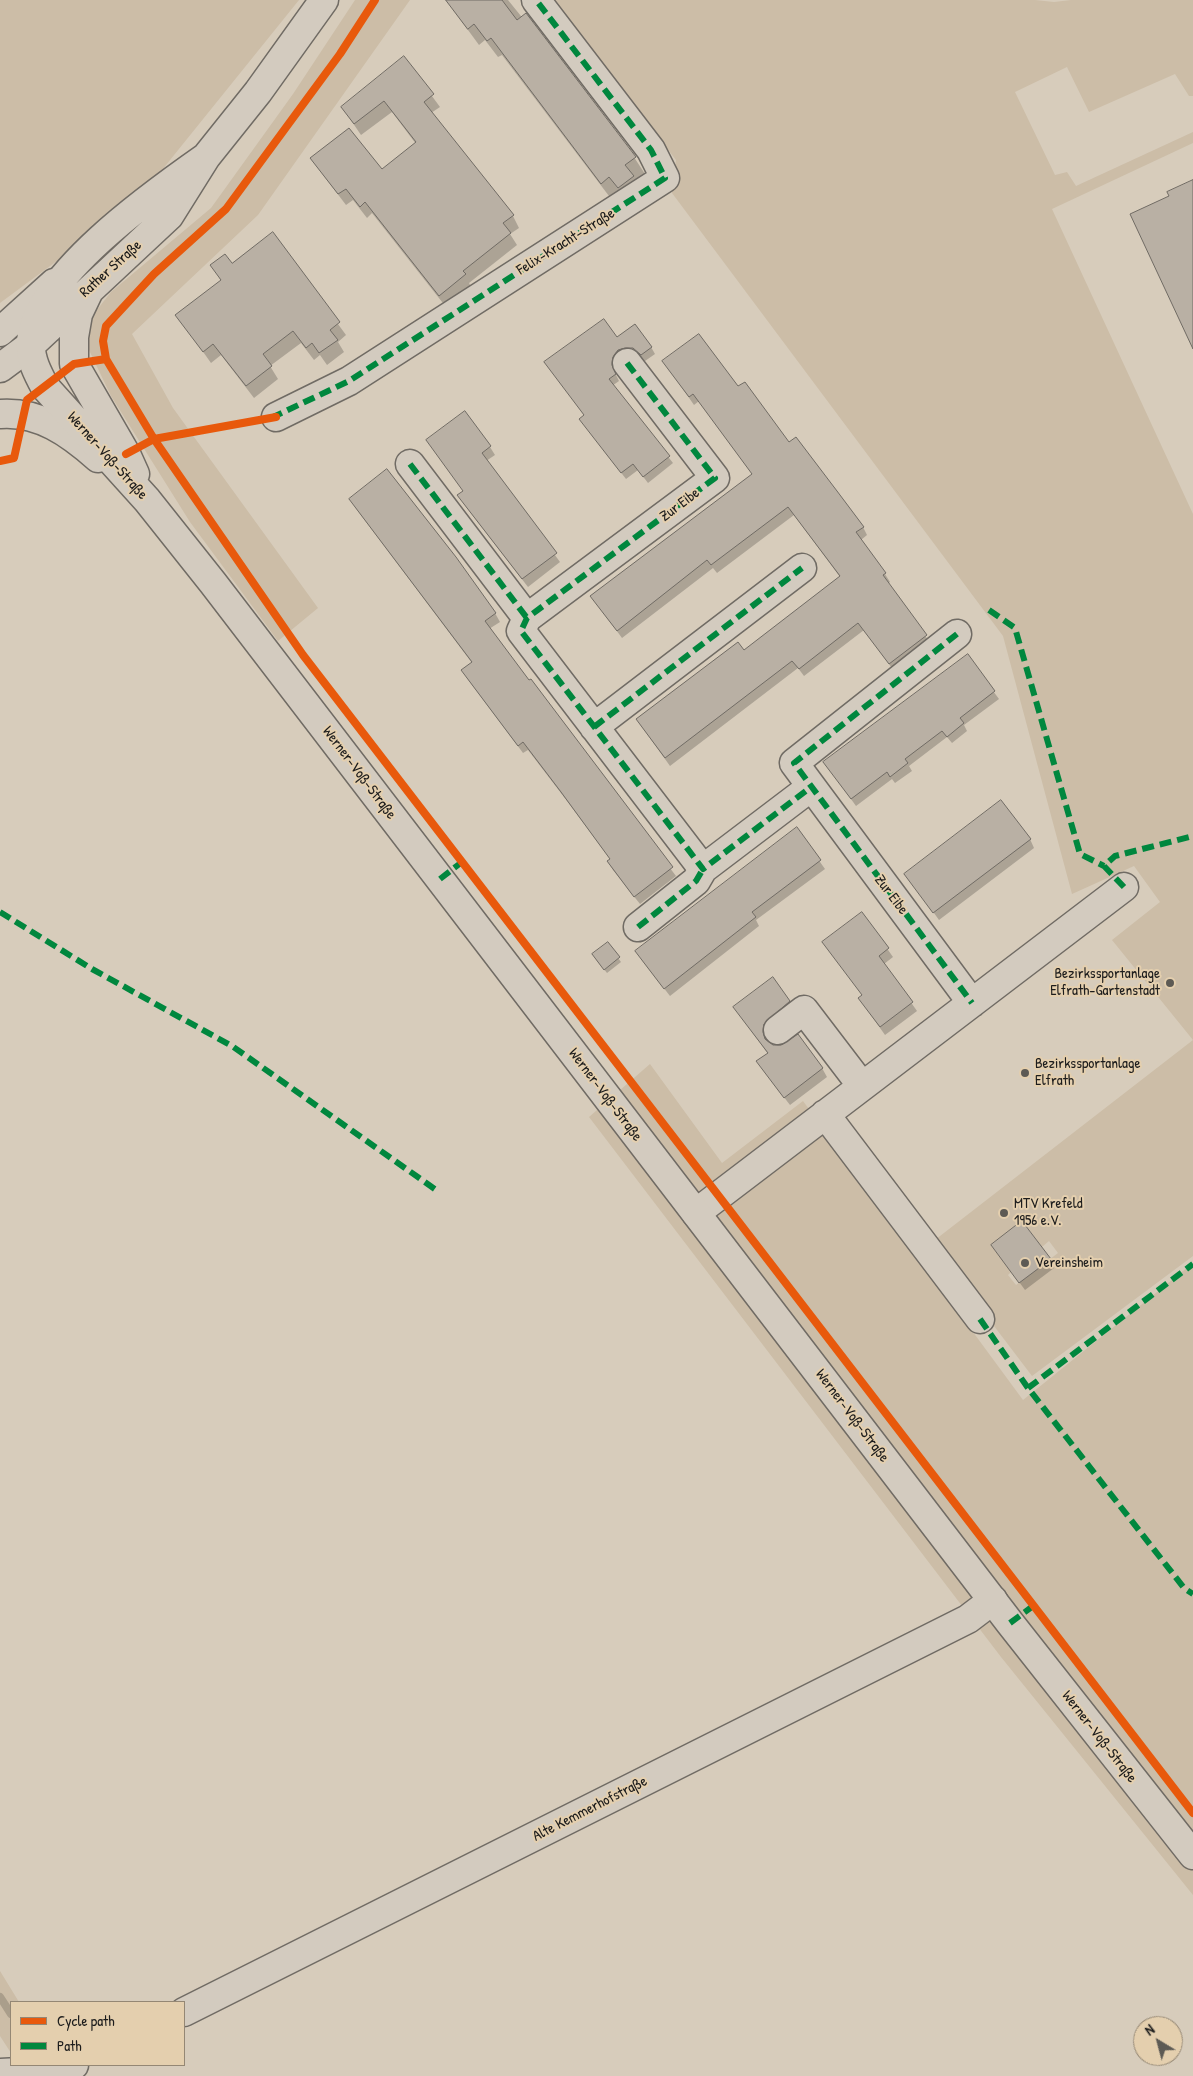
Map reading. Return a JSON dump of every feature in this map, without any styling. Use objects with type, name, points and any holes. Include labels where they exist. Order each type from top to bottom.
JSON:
[{"type":"street","name":"Rather Straße","points":[[0,368],[169,216],[206,157],[258,92],[324,0]]},
{"type":"street","name":"Felix-Kracht-Straße","points":[[276,417],[349,381],[665,178],[651,150],[536,0]]},
{"type":"street","name":"Rather Straße","points":[[0,332],[154,193],[206,157]]},
{"type":"street","points":[[65,274],[47,301],[35,337],[60,342],[126,454],[147,500]]},
{"type":"street","points":[[74,364],[74,337],[78,314],[90,288]]},
{"type":"street","name":"Rather Straße","points":[[0,332],[20,329],[35,337]]},
{"type":"street","name":"Werner-Voß-Straße","points":[[35,337],[36,370],[45,387],[147,500],[993,1600],[1193,1855]]},
{"type":"street","name":"Zur Eibe","points":[[527,618],[715,478],[627,363]]},
{"type":"street","points":[[0,414],[40,419],[58,427],[79,441],[147,500]]},
{"type":"street","points":[[410,464],[527,618],[521,631],[703,869]]},
{"type":"street","points":[[594,728],[802,568]]},
{"type":"street","name":"Zur Eibe","points":[[956,634],[794,763],[972,1003]]},
{"type":"street","points":[[638,927],[696,881],[703,869],[811,787]]},
{"type":"street","points":[[696,1213],[1124,887]]},
{"type":"street","points":[[778,1030],[804,1010],[862,1086]]},
{"type":"street","points":[[825,1114],[980,1319]]},
{"type":"street","name":"Alte Kemmerhofstraße","points":[[185,2011],[968,1619],[993,1600]]},
{"type":"street","points":[[0,2073],[54,2069]]},
{"type":"shaded area","points":[[0,0],[299,0],[162,170],[73,249],[0,303]]},
{"type":"shaded area","points":[[355,0],[410,0],[258,215],[132,334],[173,408],[318,608],[278,641],[190,522],[111,396],[89,350],[89,320],[111,292],[211,208],[293,94]]},
{"type":"shaded area","points":[[553,0],[1035,0],[1054,2],[1071,0],[1193,0],[1193,96],[1189,96],[1175,74],[1089,112],[1067,67],[1015,92],[1055,175],[1067,172],[1076,186],[1193,132],[1193,143],[1052,209],[1193,514],[1193,1040],[1112,940],[1160,902],[1134,866],[1072,894],[1003,636],[672,193],[676,160]]},
{"type":"shaded area","points":[[1193,1040],[1193,1256],[1032,1376],[931,1243]],"holes":[[[1022,1221],[1042,1247],[1049,1241],[1058,1253],[1016,1285],[1008,1275],[1011,1272],[991,1245]]]},
{"type":"shaded area","points":[[650,1064],[722,1163],[803,1101],[1023,1400],[1193,1263],[1193,1895],[1001,1657],[589,1117]]},
{"type":"shaded area","points":[[0,1971],[18,2001],[10,2001],[10,2051],[0,2036]]},
{"type":"building","points":[[446,0],[502,0],[517,20],[526,13],[636,157],[625,165],[634,176],[618,188],[609,177],[601,184],[491,38],[487,41],[474,24],[468,29]]},
{"type":"building","points":[[404,56],[434,94],[424,102],[514,215],[503,223],[511,233],[463,271],[466,274],[439,296],[365,202],[360,207],[346,189],[338,194],[310,158],[349,128],[382,169],[416,142],[384,101],[354,124],[341,107]]},
{"type":"building","points":[[1193,180],[1193,349],[1130,214],[1169,196],[1167,192]]},
{"type":"building","points":[[273,232],[340,322],[330,330],[338,340],[319,353],[312,343],[306,348],[293,331],[263,354],[272,366],[246,386],[213,344],[203,352],[175,315],[221,280],[210,265],[225,254],[232,263]]},
{"type":"building","points":[[604,319],[617,337],[635,324],[652,347],[641,355],[633,348],[618,350],[613,357],[612,365],[616,374],[609,379],[670,456],[643,477],[633,464],[621,473],[579,419],[584,415],[544,362]]},
{"type":"building","points":[[699,334],[738,386],[745,382],[789,442],[796,437],[837,491],[864,527],[856,532],[886,573],[883,575],[927,635],[889,664],[858,623],[799,669],[792,661],[665,758],[636,719],[738,642],[744,650],[840,576],[788,507],[711,565],[707,560],[617,631],[590,596],[752,474],[693,394],[689,397],[662,361]]},
{"type":"building","points":[[465,411],[491,446],[482,453],[557,553],[522,579],[457,495],[463,491],[426,440]]},
{"type":"building","points":[[387,469],[456,557],[496,613],[485,621],[673,867],[634,897],[607,861],[610,859],[523,742],[518,746],[461,670],[472,662],[349,499]]},
{"type":"building","points":[[968,654],[995,691],[960,718],[964,723],[947,737],[942,731],[905,759],[908,763],[890,777],[887,772],[851,799],[823,762]]},
{"type":"building","points":[[1001,800],[1031,839],[933,913],[904,874]]},
{"type":"building","points":[[797,827],[821,860],[752,912],[756,917],[664,989],[635,951]]},
{"type":"building","points":[[862,912],[889,948],[879,956],[913,1002],[880,1027],[858,998],[862,995],[822,942]]},
{"type":"building","points":[[608,942],[620,957],[604,970],[592,954]]},
{"type":"building","points":[[773,977],[790,1001],[764,1024],[763,1032],[765,1039],[773,1045],[781,1045],[798,1034],[823,1068],[784,1098],[756,1061],[768,1053],[733,1007]]},
{"type":"building","name":"Vereinsheim","points":[[1022,1221],[1051,1259],[1019,1283],[991,1245]]},
{"type":"waterway","points":[[0,1997],[10,2012]]},
{"type":"marked path","points":[[271,418],[349,381],[665,178],[651,150],[536,0]]},
{"type":"marked path","points":[[627,363],[715,478],[527,618],[521,631],[703,869],[811,787]]},
{"type":"marked path","points":[[410,464],[527,618]]},
{"type":"marked path","points":[[594,727],[802,568]]},
{"type":"marked path","points":[[989,610],[1015,628],[1080,854],[1104,866]]},
{"type":"marked path","points":[[957,634],[794,763],[972,1003]]},
{"type":"marked path","points":[[1124,887],[1104,866],[1115,856],[1193,836]]},
{"type":"marked path","points":[[440,879],[462,862]]},
{"type":"marked path","points":[[638,927],[696,881],[703,869]]},
{"type":"marked path","points":[[0,912],[92,969],[232,1046],[439,1192]]},
{"type":"marked path","points":[[1028,1388],[1193,1264]]},
{"type":"marked path","points":[[980,1319],[1028,1388],[1184,1588],[1193,1594]]},
{"type":"marked path","points":[[1010,1623],[1033,1606]]},
{"type":"cycle path","points":[[375,0],[340,54],[226,209],[154,274],[106,326],[103,341],[106,359],[154,439],[303,655],[1193,1813]]},
{"type":"cycle path","points":[[0,461],[14,458],[27,400],[74,364],[106,359]]},
{"type":"cycle path","points":[[126,454],[154,439],[276,417]]},
{"type":"place","name":"Bezirkssportanlage Elfrath-Gartenstadt","points":[[1170,983]]},
{"type":"place","name":"Bezirkssportanlage Elfrath","points":[[1025,1073]]},
{"type":"place","name":"MTV Krefeld 1956 e.V.","points":[[1004,1213]]},
{"type":"place","name":"Vereinsheim","points":[[1025,1263]]}]
